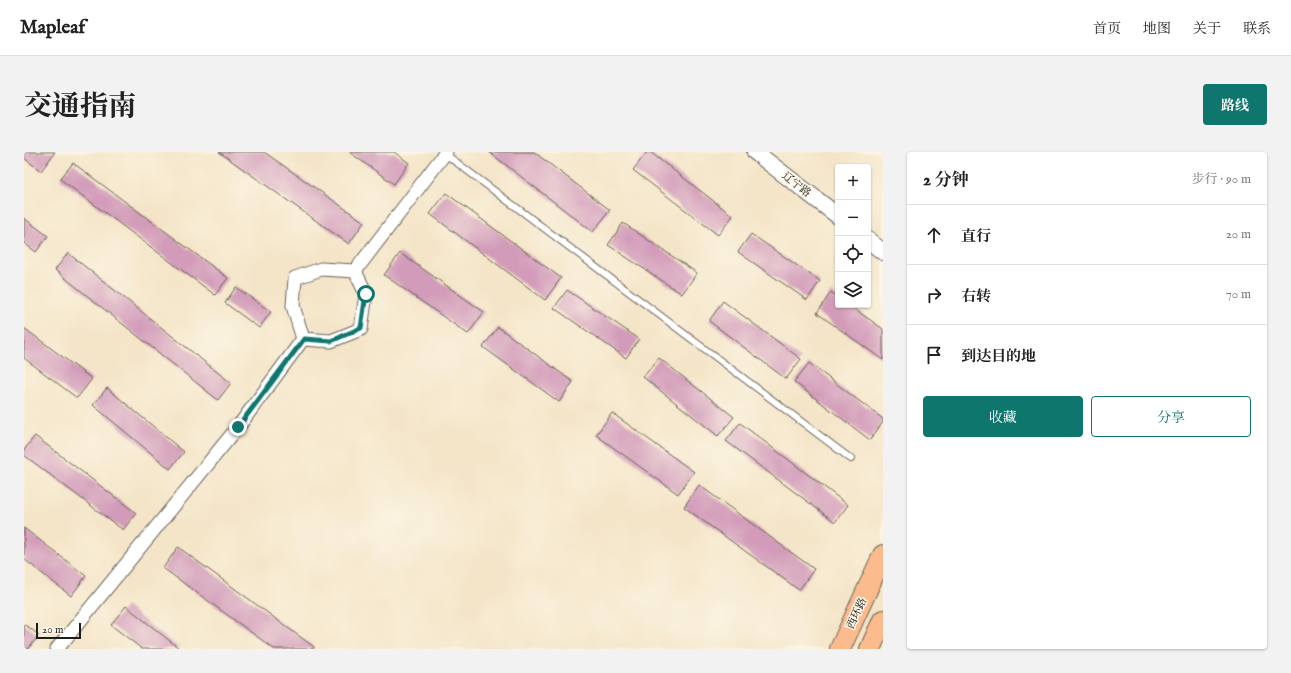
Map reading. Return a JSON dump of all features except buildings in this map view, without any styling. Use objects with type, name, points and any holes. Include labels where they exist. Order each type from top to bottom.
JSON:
[{"type":"main road","name":"西环路","points":[[840,649],[883,555]]},
{"type":"main road","points":[[870,649],[883,620]]},
{"type":"street","name":"辽宁路","points":[[755,152],[835,214]]},
{"type":"street","points":[[355,271],[444,153]]},
{"type":"street","points":[[871,242],[883,252]]},
{"type":"street","points":[[304,339],[293,306],[295,278],[321,269],[355,271]]},
{"type":"street","points":[[304,339],[331,341],[361,328],[366,294],[355,271]]},
{"type":"street","points":[[57,649],[238,427],[304,339]]},
{"type":"lane","points":[[444,153],[851,459]]},
{"type":"route","points":[[238,427],[304,339],[331,341],[361,328],[366,294]]}]
